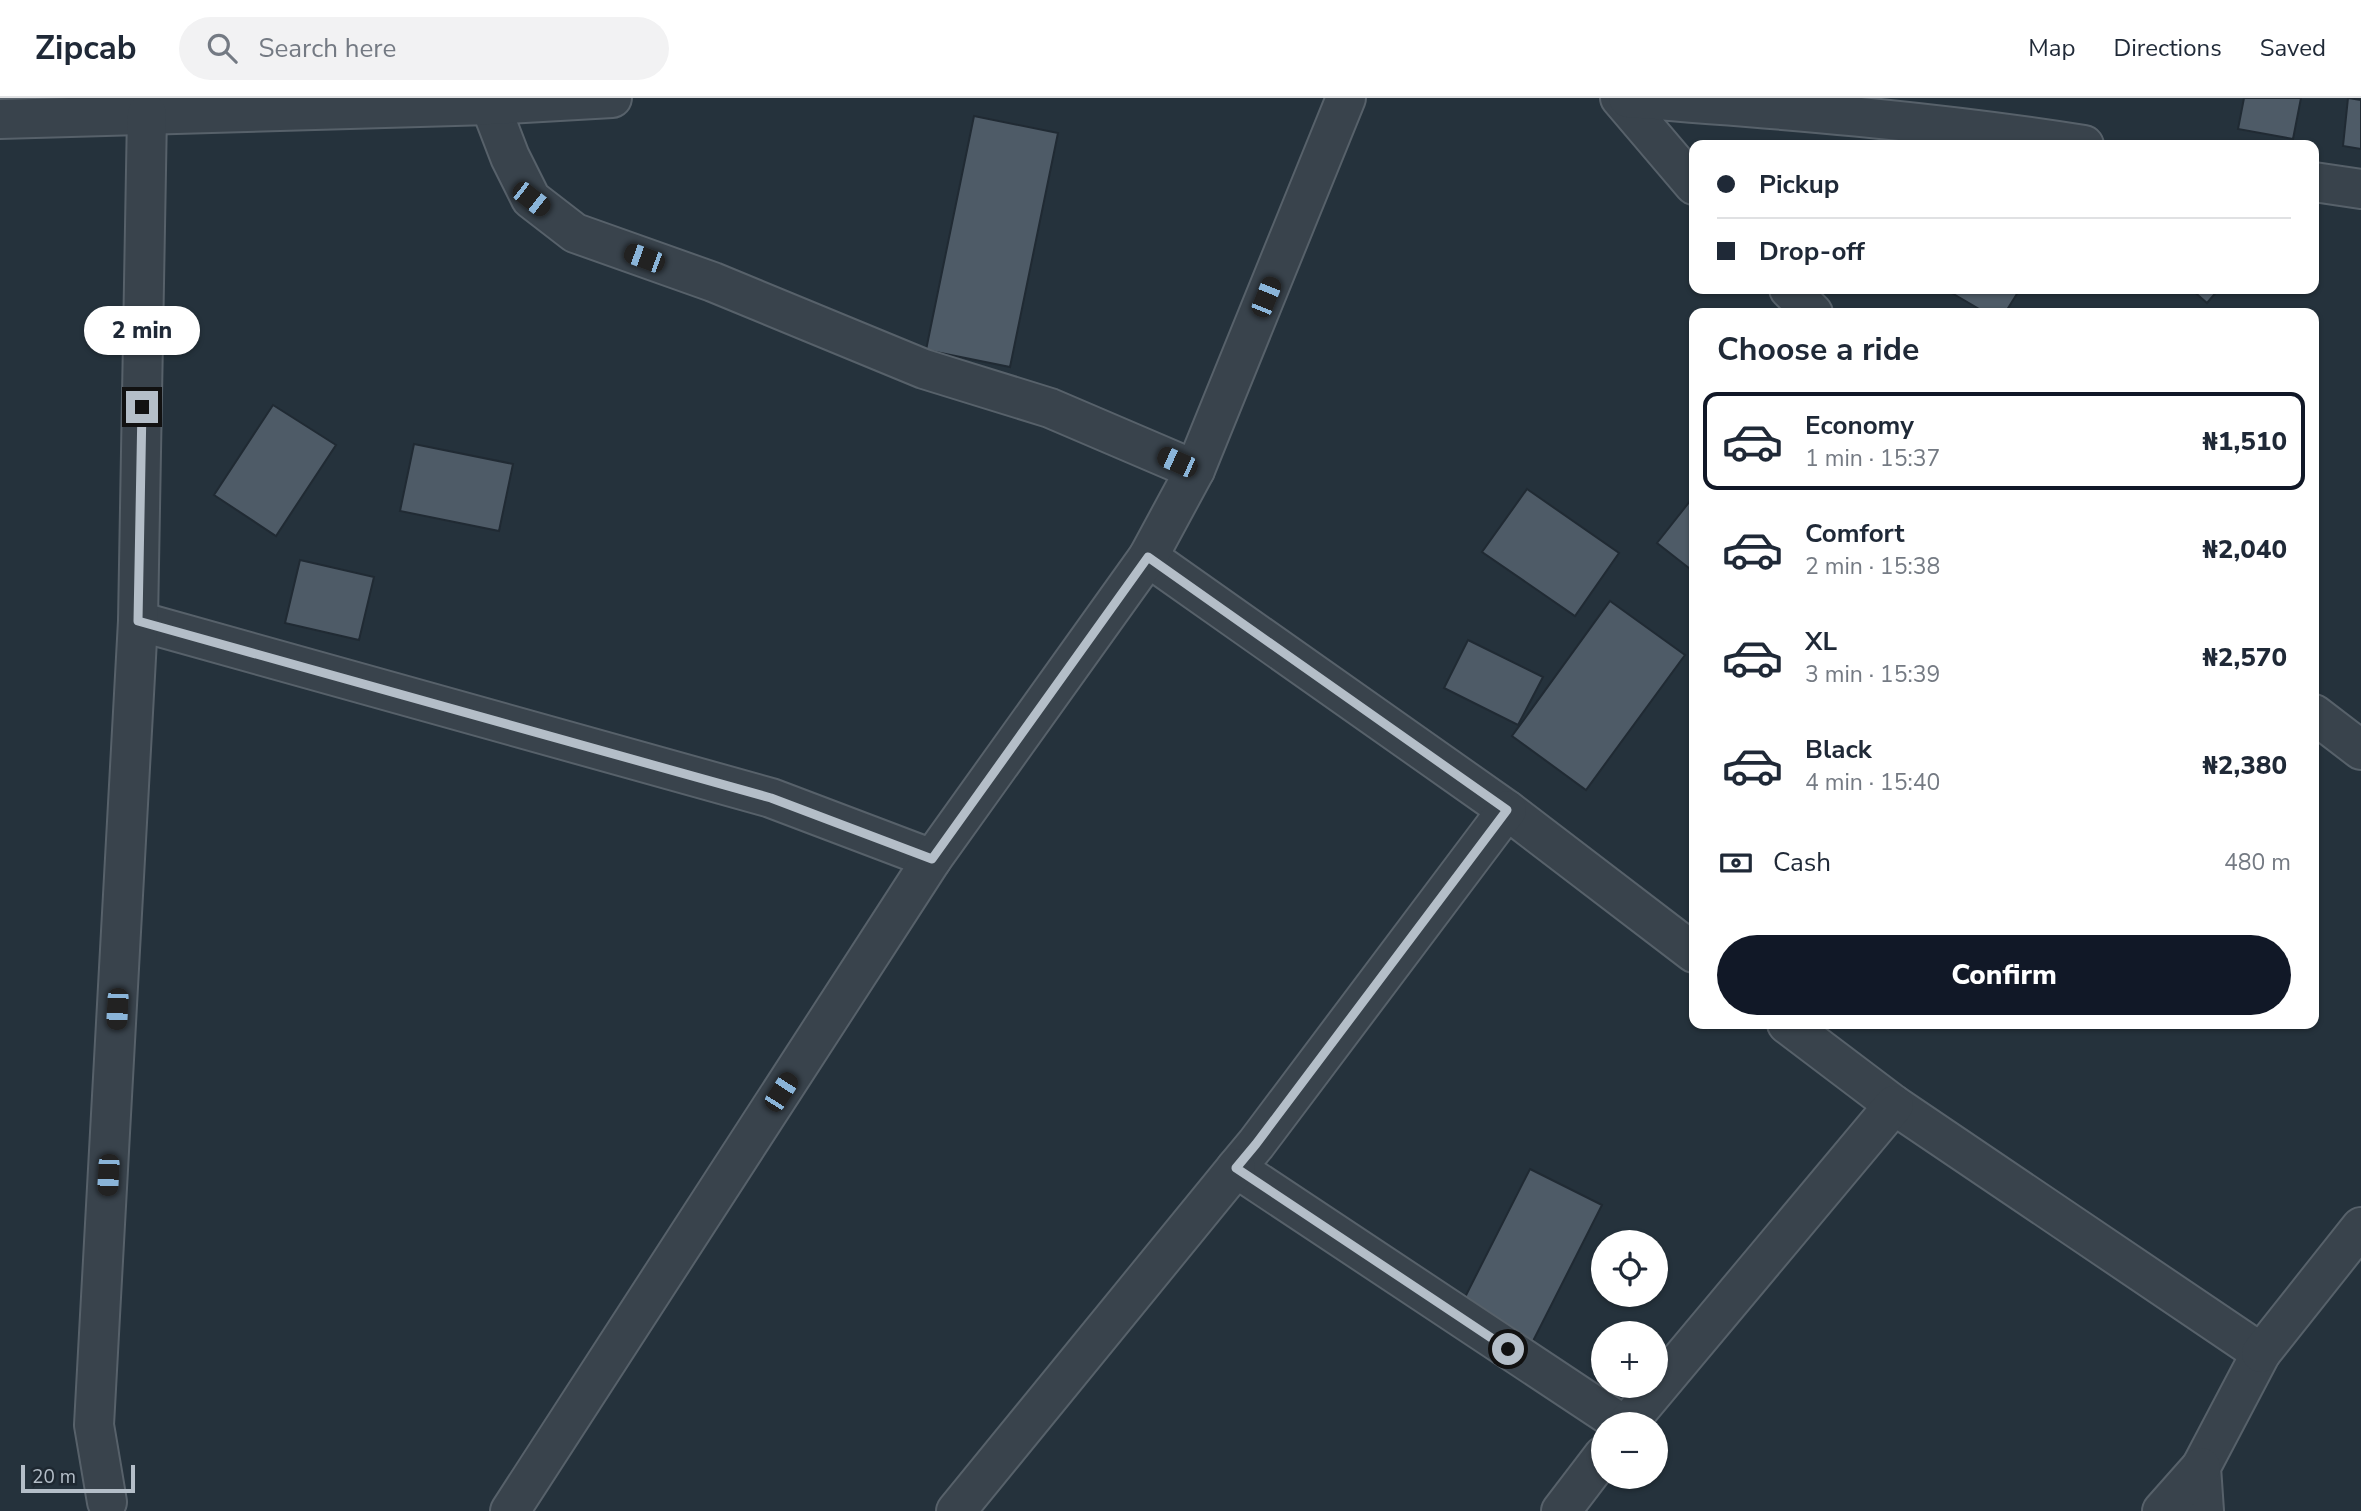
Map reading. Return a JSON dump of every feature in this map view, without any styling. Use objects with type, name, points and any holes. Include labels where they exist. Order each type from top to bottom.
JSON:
[{"type":"street","points":[[0,119],[490,105],[612,98]]},
{"type":"street","points":[[510,1511],[932,859],[1148,557],[1195,471],[1346,98]]},
{"type":"street","points":[[1620,98],[1689,179]]},
{"type":"street","points":[[1628,98],[1829,114],[2052,140]]},
{"type":"street","points":[[490,105],[510,157],[531,199],[575,233],[713,282],[924,369],[1050,408],[1195,471]]},
{"type":"street","points":[[107,1502],[94,1424],[138,621],[147,114]]},
{"type":"street","points":[[2319,183],[2361,189]]},
{"type":"street","points":[[1794,294],[1808,308]]},
{"type":"street","points":[[1148,557],[1507,810],[1689,949]]},
{"type":"street","points":[[138,621],[771,798],[932,859]]},
{"type":"street","points":[[2319,718],[2361,750]]},
{"type":"street","points":[[956,1511],[1256,1144],[1507,810]]},
{"type":"street","points":[[1794,1029],[1894,1105],[2261,1353]]},
{"type":"street","points":[[1634,1412],[1894,1105]]},
{"type":"street","points":[[1236,1168],[1606,1412]]},
{"type":"street","points":[[2162,1511],[2201,1467],[2261,1353],[2361,1227]]},
{"type":"street","points":[[2201,1467],[2204,1511]]},
{"type":"street","points":[[1562,1511],[1591,1472]]},
{"type":"building","points":[[2244,98],[2301,98],[2293,139],[2238,129]]},
{"type":"building","points":[[2348,98],[2361,100],[2361,149],[2343,146]]},
{"type":"building","points":[[974,116],[1058,133],[1010,367],[926,350]]},
{"type":"building","points":[[1954,294],[2017,294],[2008,308],[1977,308]]},
{"type":"building","points":[[2197,294],[2215,294],[2207,303]]},
{"type":"building","points":[[273,405],[336,445],[276,536],[214,495]]},
{"type":"building","points":[[414,444],[513,464],[499,531],[400,511]]},
{"type":"building","points":[[1527,489],[1619,553],[1575,616],[1482,552]]},
{"type":"building","points":[[1689,502],[1689,568],[1657,543]]},
{"type":"building","points":[[300,560],[374,577],[359,640],[285,623]]},
{"type":"building","points":[[1610,601],[1685,655],[1586,790],[1512,736]]},
{"type":"building","points":[[1468,640],[1543,677],[1518,725],[1444,688]]},
{"type":"building","points":[[1530,1169],[1602,1205],[1529,1349],[1457,1313]]},
{"type":"route","points":[[142,407],[138,621],[771,798],[932,859],[1148,557],[1507,810],[1236,1168],[1508,1349]]}]
